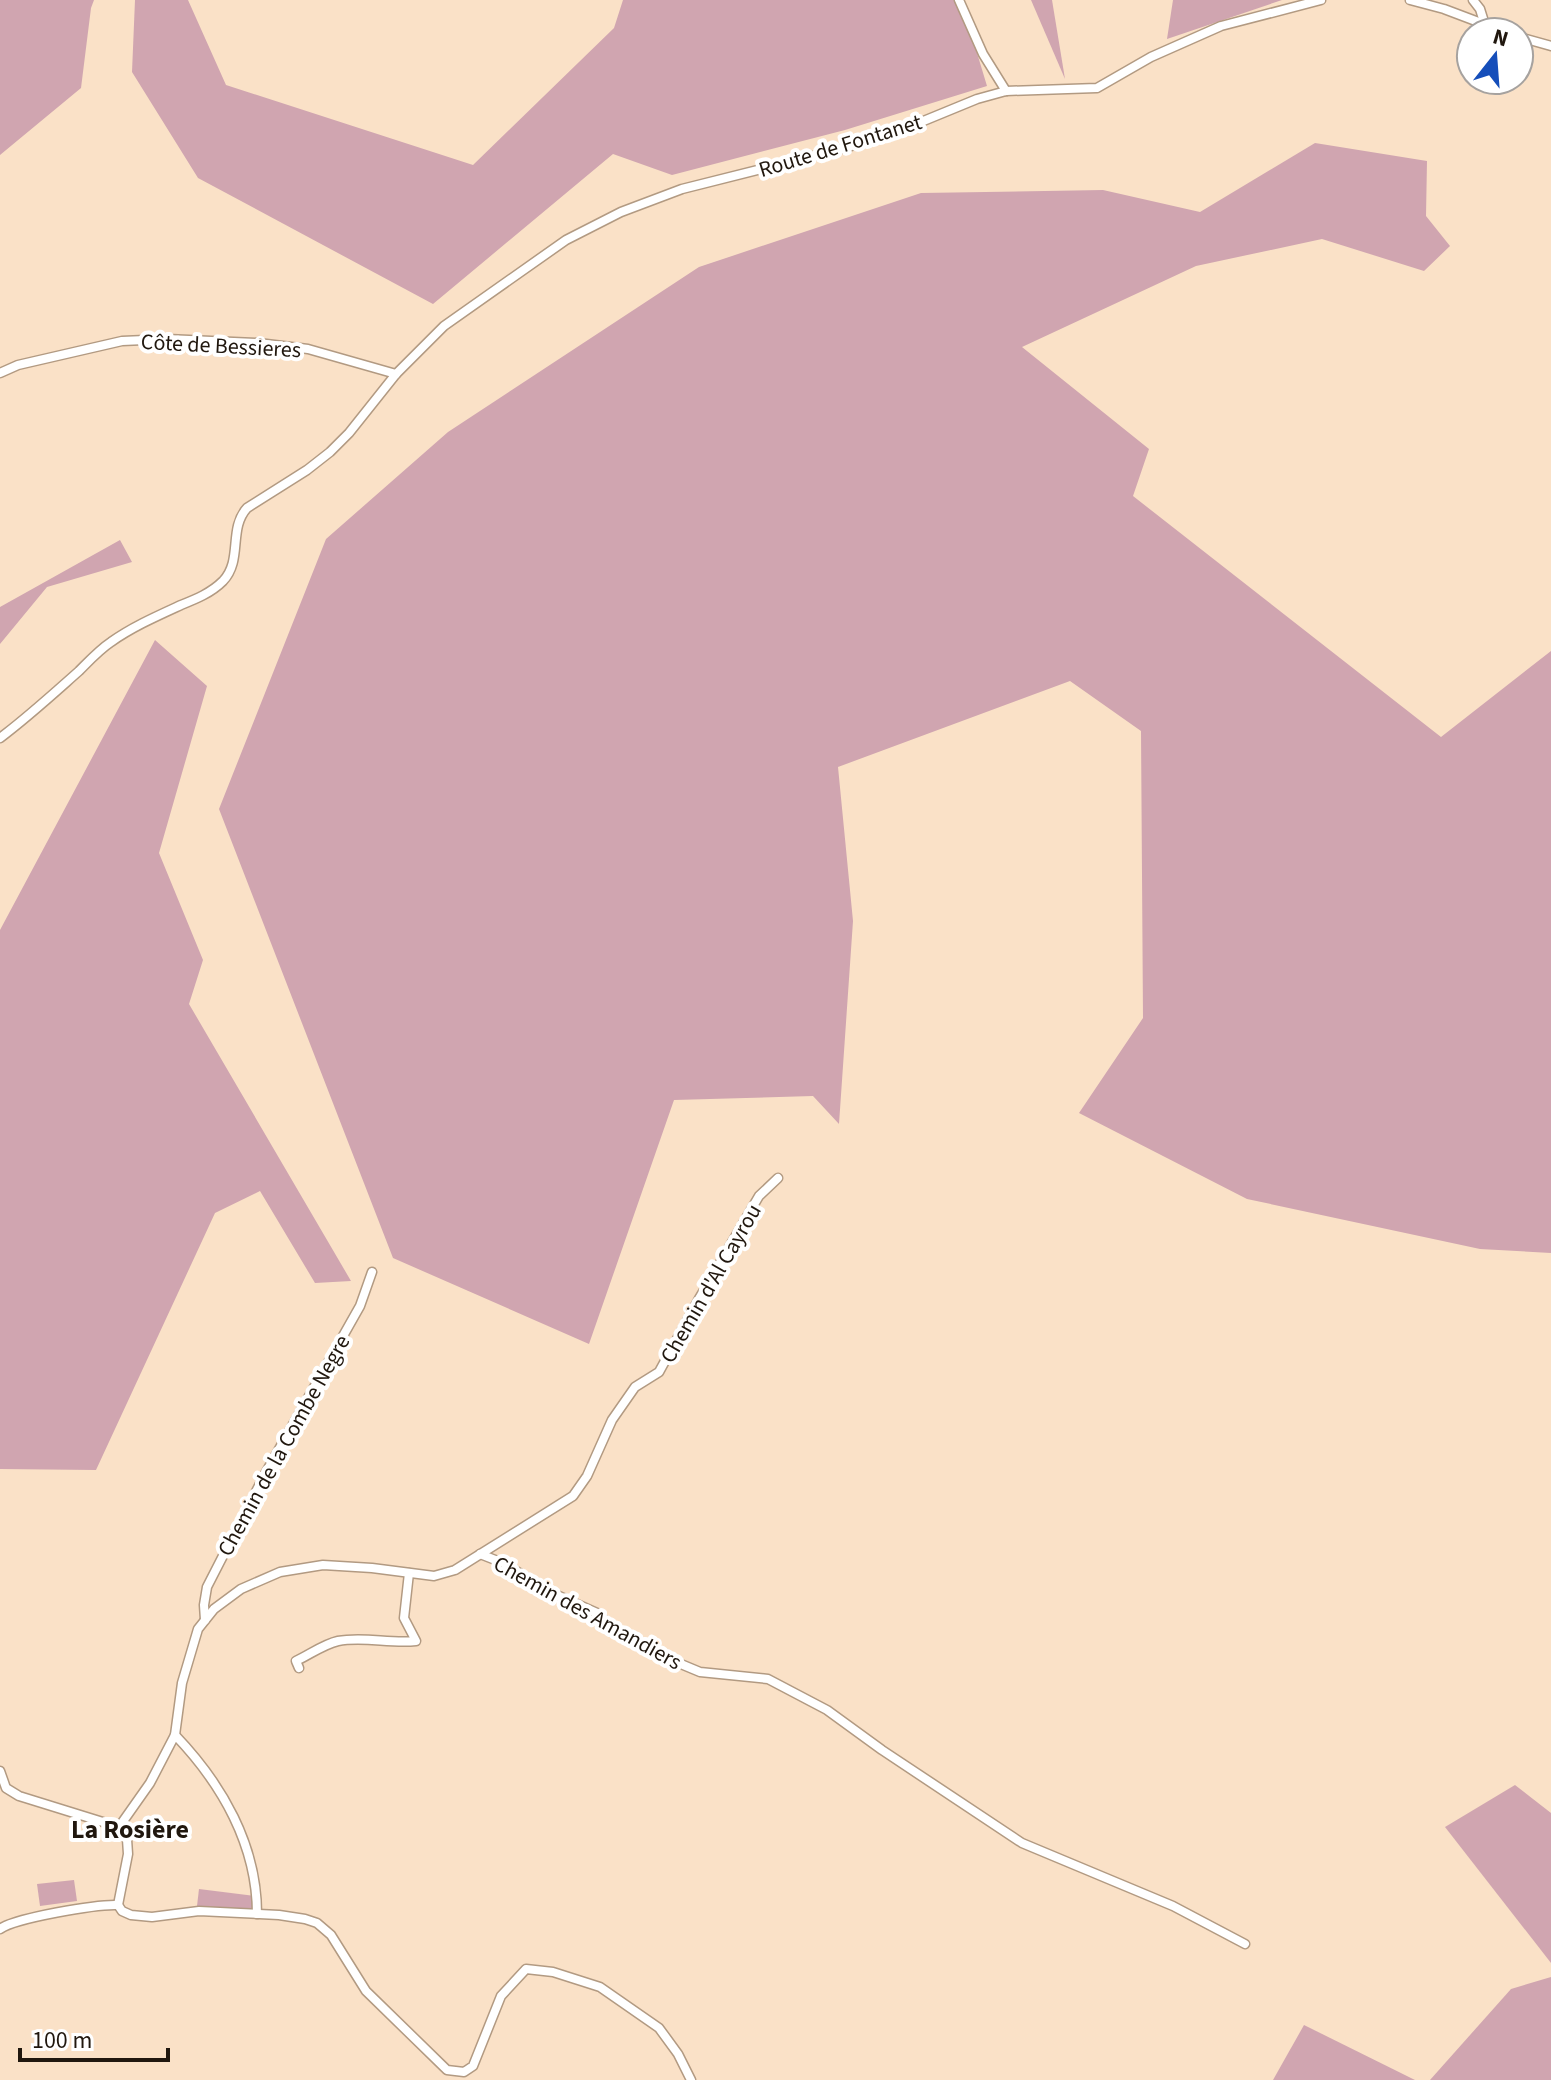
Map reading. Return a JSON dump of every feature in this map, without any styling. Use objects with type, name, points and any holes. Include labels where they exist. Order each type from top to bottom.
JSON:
[{"type":"street","points":[[959,0],[983,54],[1006,91]]},
{"type":"street","name":"Route de Fontanet","points":[[0,738],[110,643],[220,584],[229,574],[236,527],[240,515],[247,508],[330,452],[396,374],[444,326],[566,240],[621,212],[682,189],[845,148],[904,129],[977,99],[1006,91],[1097,88],[1151,57],[1221,26],[1321,0]]},
{"type":"street","points":[[1410,0],[1462,16]]},
{"type":"street","name":"Côte de Bessieres","points":[[0,373],[18,365],[122,341],[167,339],[258,343],[308,349],[396,374]]},
{"type":"street","name":"Chemin d'Al Cayrou","points":[[480,1554],[573,1496],[587,1476],[612,1420],[635,1387],[659,1372],[759,1196],[778,1178]]},
{"type":"street","name":"Chemin de la Combe Negre","points":[[205,1621],[207,1587],[265,1474],[360,1306],[372,1272]]},
{"type":"street","name":"Chemin des Amandiers","points":[[119,1827],[150,1783],[175,1735],[182,1683],[198,1629],[214,1609],[241,1589],[280,1572],[323,1565],[434,1576],[455,1570],[480,1554],[503,1563],[550,1592],[597,1613],[612,1627],[652,1652],[700,1672],[768,1679],[827,1710],[1022,1843],[1173,1906],[1245,1944]]},
{"type":"street","points":[[299,1668],[296,1661],[335,1642],[416,1641],[404,1618],[409,1573]]},
{"type":"street","points":[[175,1735],[223,1794],[241,1831],[252,1868],[257,1914]]},
{"type":"street","points":[[0,1771],[6,1788],[19,1796],[119,1827],[127,1839],[128,1854],[118,1905],[122,1911],[152,1917],[199,1911],[257,1914],[317,1923],[331,1935],[366,1991],[447,2070],[464,2072],[473,2066],[501,1996],[526,1969],[553,1972],[600,1987],[659,2028],[678,2054],[691,2080]]},
{"type":"street","points":[[0,1929],[39,1917],[118,1905]]},
{"type":"shaded area","points":[[0,0],[94,0],[81,88],[0,155]]},
{"type":"shaded area","points":[[135,0],[188,0],[226,85],[473,165],[614,28],[623,0],[961,0],[987,86],[845,130],[672,175],[613,154],[433,304],[198,178],[132,72]]},
{"type":"shaded area","points":[[1031,0],[1052,0],[1065,79]]},
{"type":"shaded area","points":[[1173,0],[1282,0],[1167,39]]},
{"type":"shaded area","points":[[1315,143],[1427,161],[1426,216],[1450,246],[1424,271],[1322,239],[1196,266],[1022,347],[1149,449],[1133,496],[1441,737],[1551,651],[1551,1253],[1480,1249],[1247,1199],[1079,1113],[1143,1018],[1141,731],[1070,681],[838,767],[853,921],[839,1124],[813,1096],[674,1100],[589,1344],[393,1258],[219,809],[326,539],[448,432],[699,267],[921,193],[1103,190],[1200,212]]},
{"type":"shaded area","points":[[120,540],[132,562],[47,587],[0,644],[0,607]]},
{"type":"shaded area","points":[[155,640],[207,686],[159,853],[203,960],[189,1004],[351,1281],[315,1283],[260,1191],[215,1213],[96,1470],[0,1469],[0,930]]},
{"type":"shaded area","points":[[1515,1785],[1551,1813],[1551,1963],[1445,1827]]},
{"type":"shaded area","points":[[74,1880],[77,1901],[40,1906],[37,1884]]},
{"type":"shaded area","points":[[199,1889],[255,1896],[254,1910],[197,1906]]},
{"type":"shaded area","points":[[1551,1977],[1551,2080],[1430,2080],[1511,1989]]},
{"type":"shaded area","points":[[1304,2025],[1415,2080],[1273,2080]]},
{"type":"district","name":"La Rosière","points":[[130,1829]]}]
